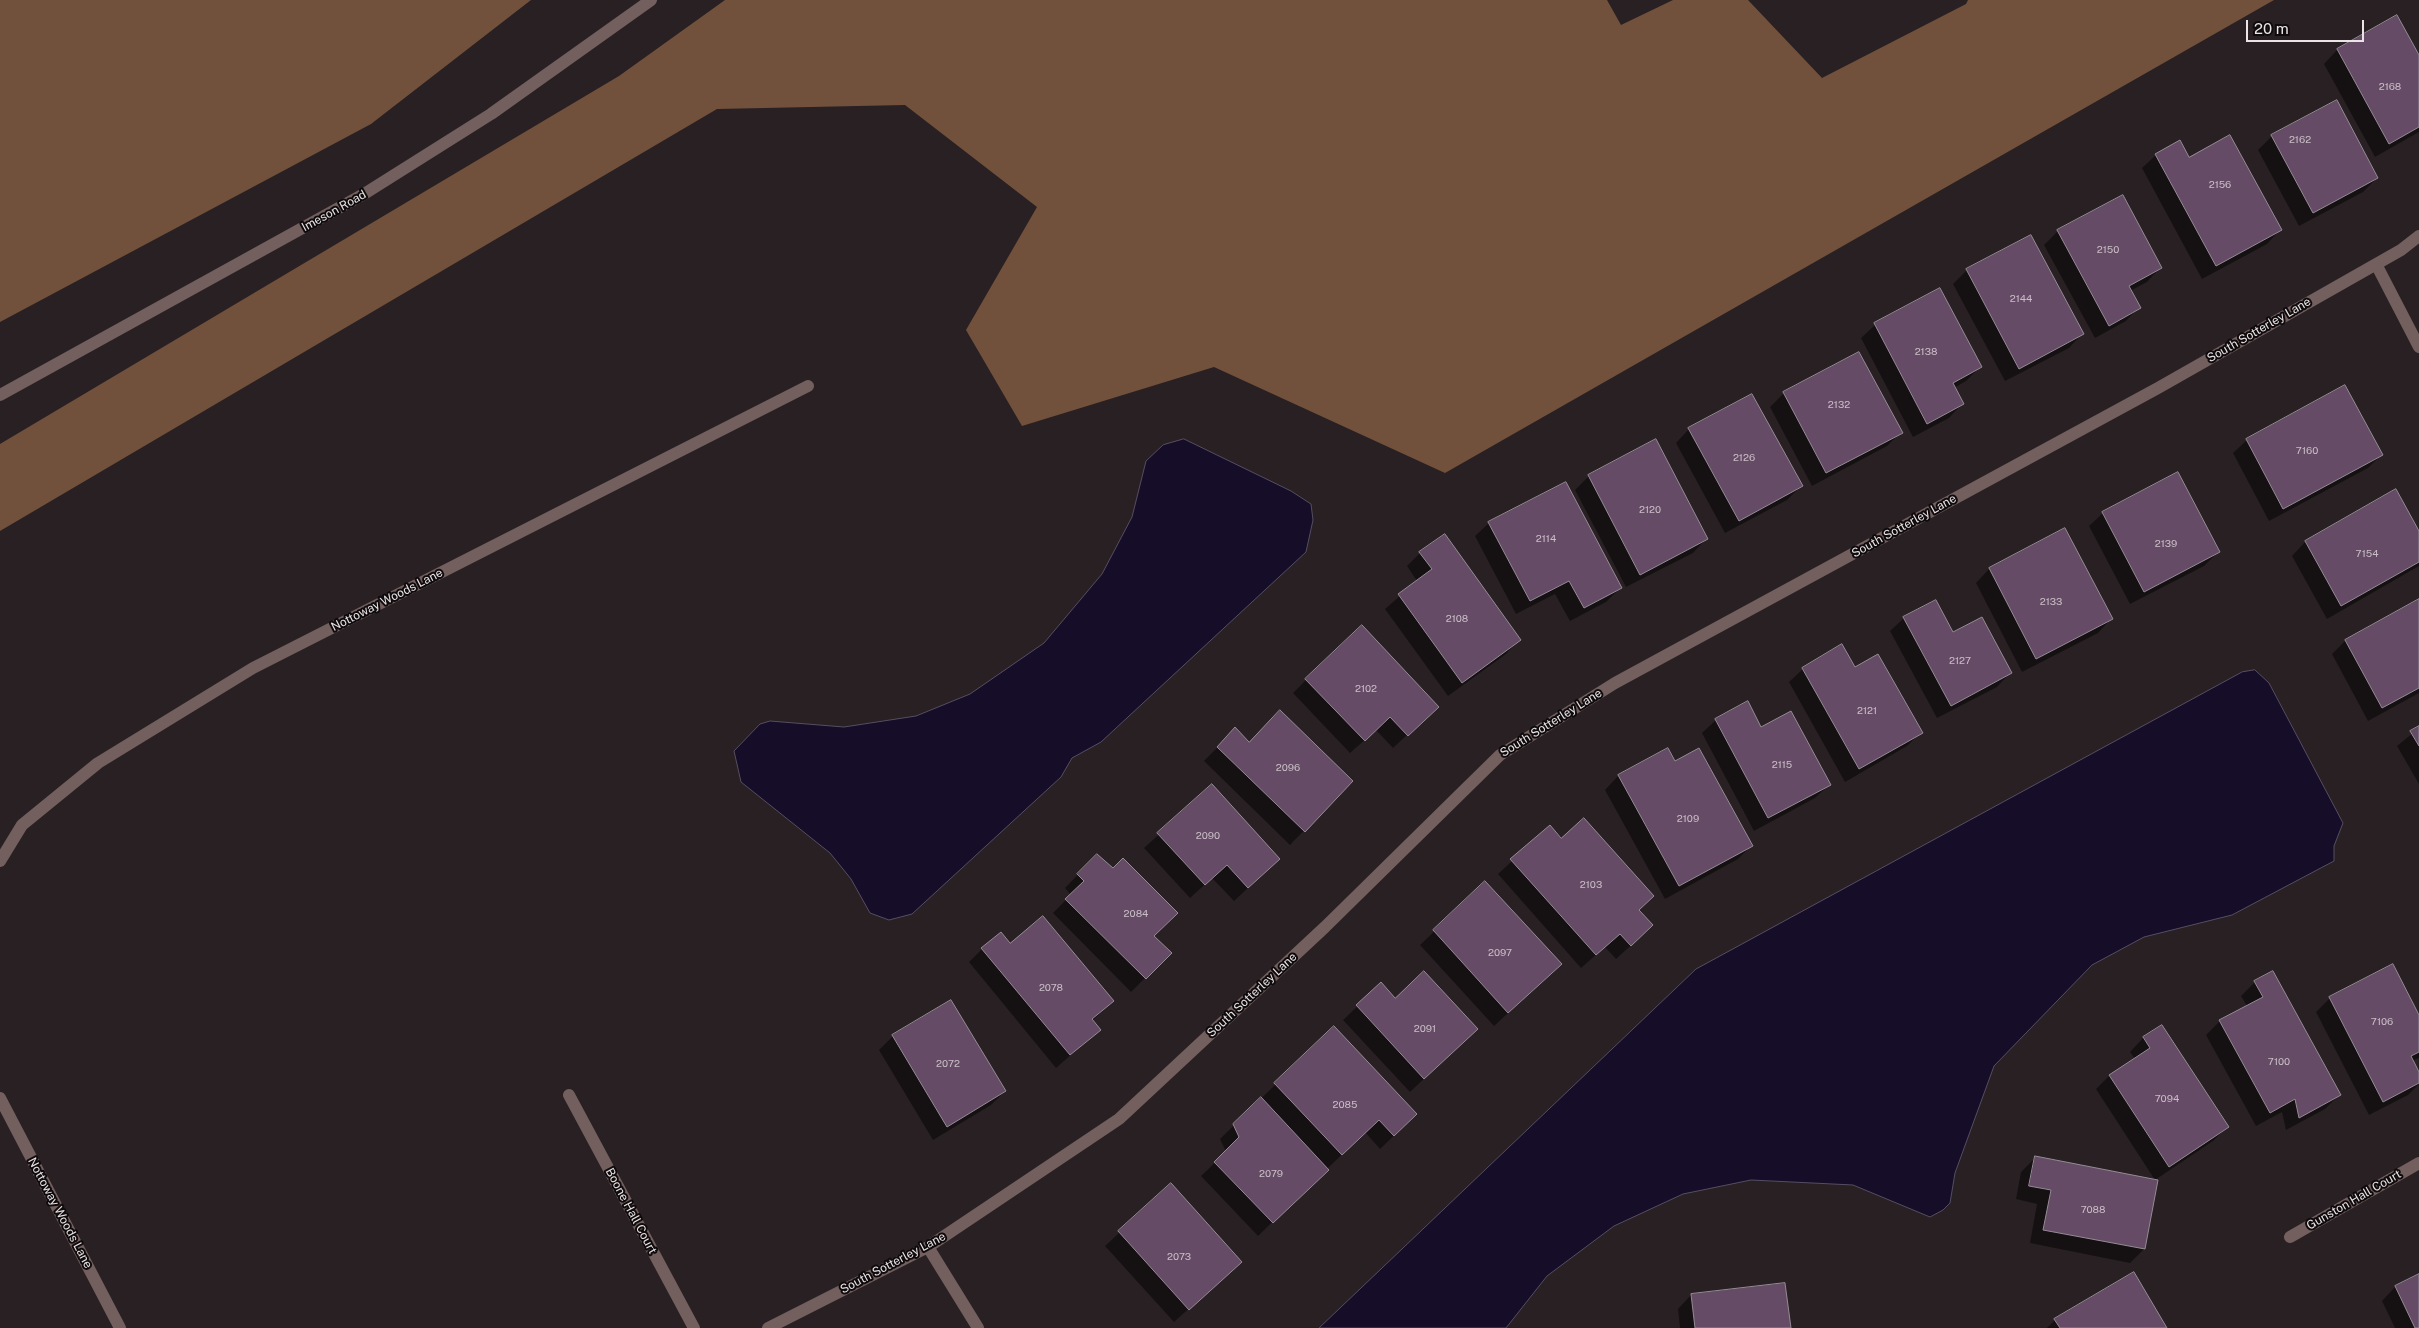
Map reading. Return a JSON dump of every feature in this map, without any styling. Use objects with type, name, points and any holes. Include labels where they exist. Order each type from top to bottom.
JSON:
[{"type":"street","name":"Imeson Road","points":[[0,395],[364,194],[491,114],[652,0]]},
{"type":"street","name":"South Sotterley Lane","points":[[768,1328],[928,1247],[1119,1119],[1325,927],[1500,755],[1615,683],[2158,388],[2401,250],[2419,236]]},
{"type":"street","points":[[2376,264],[2419,347]]},
{"type":"street","name":"Nottoway Woods Lane","points":[[0,861],[22,825],[98,763],[253,668],[808,386]]},
{"type":"street","name":"Boone Hall Court","points":[[569,1095],[694,1328]]},
{"type":"street","name":"Nottoway Woods Lane","points":[[0,1098],[120,1328]]},
{"type":"street","name":"Gunston Hall Court","points":[[2290,1237],[2419,1163]]},
{"type":"street","points":[[928,1247],[978,1328]]},
{"type":"shaded area","points":[[0,0],[531,0],[371,124],[0,322]]},
{"type":"shaded area","points":[[725,0],[1607,0],[1621,25],[1673,0],[1748,0],[1822,78],[1966,4],[1968,0],[2274,0],[1445,473],[1214,367],[1022,426],[966,330],[1037,207],[905,105],[717,109],[0,531],[0,444],[619,76]]},
{"type":"shaded area","points":[[1184,439],[1291,491],[1311,504],[1313,520],[1306,552],[1101,742],[1072,758],[1061,777],[912,914],[889,920],[870,913],[851,879],[830,853],[741,782],[734,751],[760,724],[770,721],[844,727],[916,716],[970,694],[1044,643],[1102,574],[1132,517],[1146,461],[1163,445]]},
{"type":"shaded area","points":[[2255,670],[2269,683],[2343,823],[2334,846],[2334,861],[2232,915],[2144,937],[2092,965],[1994,1066],[1955,1173],[1950,1203],[1943,1210],[1930,1217],[1853,1185],[1751,1180],[1683,1194],[1614,1226],[1547,1276],[1506,1328],[1319,1328],[1696,969],[2242,672]]},
{"type":"building","points":[[2397,15],[2419,55],[2419,127],[2389,144],[2337,49]]},
{"type":"building","points":[[2337,100],[2378,178],[2313,213],[2271,135]]},
{"type":"building","points":[[2230,135],[2282,230],[2216,266],[2155,154],[2180,140],[2189,157]]},
{"type":"building","points":[[2123,195],[2162,268],[2129,286],[2141,308],[2109,326],[2057,230]]},
{"type":"building","points":[[2031,235],[2084,334],[2019,369],[1966,269]]},
{"type":"building","points":[[1940,288],[1982,367],[1953,383],[1964,404],[1927,424],[1874,323]]},
{"type":"building","points":[[1859,352],[1903,433],[1826,473],[1783,392]]},
{"type":"building","points":[[2345,385],[2383,455],[2283,509],[2246,439]]},
{"type":"building","points":[[1752,394],[1803,486],[1739,521],[1688,428]]},
{"type":"building","points":[[1656,439],[1708,539],[1640,575],[1588,475]]},
{"type":"building","points":[[2178,472],[2220,552],[2144,592],[2102,512]]},
{"type":"building","points":[[1566,482],[1622,588],[1584,608],[1569,581],[1530,601],[1488,522]]},
{"type":"building","points":[[2396,489],[2419,531],[2419,562],[2341,606],[2305,541]]},
{"type":"building","points":[[2065,528],[2113,619],[2036,659],[1989,568]]},
{"type":"building","points":[[1445,534],[1521,640],[1462,683],[1398,594],[1432,569],[1419,552]]},
{"type":"building","points":[[2419,599],[2419,688],[2382,708],[2345,640]]},
{"type":"building","points":[[1936,600],[1953,632],[1982,617],[2012,673],[1951,706],[1903,617]]},
{"type":"building","points":[[1362,625],[1439,707],[1408,736],[1390,717],[1365,741],[1305,679]]},
{"type":"building","points":[[1842,644],[1855,667],[1878,654],[1923,733],[1859,769],[1802,668]]},
{"type":"building","points":[[1748,701],[1761,727],[1791,711],[1831,785],[1768,818],[1715,719]]},
{"type":"building","points":[[1280,710],[1353,781],[1305,832],[1217,747],[1235,727],[1249,742]]},
{"type":"building","points":[[2419,726],[2419,746],[2410,731]]},
{"type":"building","points":[[1668,748],[1675,761],[1699,748],[1753,846],[1679,886],[1618,775]]},
{"type":"building","points":[[1212,784],[1280,859],[1248,888],[1227,865],[1205,885],[1157,833]]},
{"type":"building","points":[[1584,818],[1654,896],[1639,910],[1653,925],[1631,946],[1620,934],[1596,955],[1510,859],[1550,825],[1561,838]]},
{"type":"building","points":[[1097,854],[1113,868],[1123,858],[1178,913],[1154,936],[1172,953],[1146,979],[1065,899],[1084,881],[1077,874]]},
{"type":"building","points":[[1485,881],[1562,964],[1508,1013],[1433,930]]},
{"type":"building","points":[[1043,916],[1114,1001],[1092,1019],[1101,1030],[1070,1055],[981,948],[1001,932],[1010,943]]},
{"type":"building","points":[[2393,964],[2419,1015],[2419,1052],[2411,1056],[2419,1072],[2419,1083],[2383,1102],[2329,997]]},
{"type":"building","points":[[1424,971],[1478,1029],[1424,1079],[1356,1005],[1381,982],[1395,998]]},
{"type":"building","points":[[2273,971],[2341,1095],[2299,1118],[2295,1099],[2270,1113],[2219,1020],[2263,997],[2254,981]]},
{"type":"building","points":[[951,1000],[1006,1091],[947,1127],[892,1035]]},
{"type":"building","points":[[2162,1025],[2229,1127],[2169,1167],[2109,1075],[2150,1048],[2143,1037]]},
{"type":"building","points":[[1334,1026],[1417,1114],[1394,1136],[1379,1120],[1342,1155],[1274,1083]]},
{"type":"building","points":[[1261,1097],[1329,1170],[1273,1223],[1214,1162],[1239,1137],[1233,1124]]},
{"type":"building","points":[[2035,1156],[2158,1180],[2145,1249],[2043,1230],[2051,1190],[2029,1186]]},
{"type":"building","points":[[1171,1183],[1242,1262],[1189,1310],[1118,1231]]},
{"type":"building","points":[[2134,1272],[2167,1328],[2060,1328],[2054,1319]]},
{"type":"building","points":[[2419,1274],[2419,1328],[2415,1328],[2395,1286]]},
{"type":"building","points":[[1785,1283],[1791,1328],[1695,1328],[1691,1294]]}]
